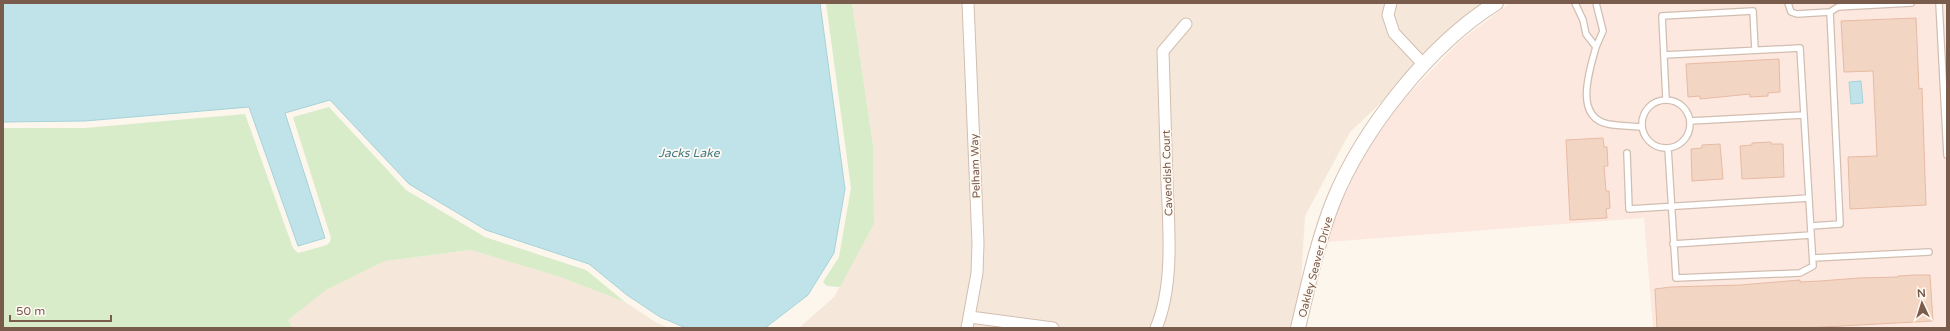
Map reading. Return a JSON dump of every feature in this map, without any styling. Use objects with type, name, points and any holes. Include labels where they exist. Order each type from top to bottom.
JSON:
[{"type":"street","name":"Pelham Way","points":[[967,328],[977,273],[978,243],[968,3]]},
{"type":"street","points":[[1390,3],[1388,15],[1394,34],[1424,65]]},
{"type":"street","name":"Oakley Seaver Drive","points":[[1298,328],[1323,231],[1334,201],[1368,136],[1397,95],[1424,65],[1455,34],[1496,3]]},
{"type":"street","name":"Cavendish Court","points":[[1156,328],[1163,313],[1166,295],[1168,222],[1163,51],[1186,24]]},
{"type":"street","points":[[970,317],[1053,328]]},
{"type":"lane","points":[[1574,3],[1583,20],[1586,34],[1596,47]]},
{"type":"lane","points":[[1596,3],[1603,31],[1596,47],[1587,85],[1586,102],[1595,117],[1606,124],[1642,127]]},
{"type":"lane","points":[[1788,3],[1791,12],[1797,14],[1830,12],[1838,7],[1911,3]]},
{"type":"lane","points":[[1939,3],[1947,155]]},
{"type":"lane","points":[[1666,99],[1662,16],[1753,11],[1755,50]]},
{"type":"lane","points":[[1811,226],[1840,224],[1830,12]]},
{"type":"lane","points":[[1664,55],[1800,48],[1813,266],[1800,272],[1676,278],[1668,148]]},
{"type":"lane","points":[[1666,99],[1675,101],[1682,105],[1687,110],[1690,121],[1689,132],[1685,140],[1678,145],[1668,148],[1654,145],[1647,139],[1642,127],[1643,116],[1647,108],[1653,103],[1666,99]]},
{"type":"lane","points":[[1690,121],[1804,115]]},
{"type":"lane","points":[[1627,153],[1629,209],[1809,198]]},
{"type":"lane","points":[[1674,244],[1811,234]]},
{"type":"lane","points":[[1813,258],[1928,252]]},
{"type":"shaded area","points":[[852,3],[1483,3],[1451,28],[1419,59],[1387,97],[1350,132],[1305,216],[1301,283],[1291,328],[799,328],[834,297],[874,224],[873,145]]},
{"type":"shaded area","points":[[1510,3],[1947,3],[1947,328],[1653,328],[1644,218],[1327,242],[1340,205],[1358,167],[1374,140],[1403,100],[1460,41]]},
{"type":"shaded area","points":[[471,250],[560,277],[625,302],[657,323],[669,328],[292,328],[287,320],[326,290],[385,261]]},
{"type":"green space","points":[[826,3],[852,3],[873,145],[874,224],[840,287],[827,286],[823,282],[839,257],[851,188]]},
{"type":"green space","points":[[329,107],[406,190],[485,237],[586,270],[625,302],[560,277],[471,250],[385,261],[326,290],[288,320],[292,328],[3,328],[3,128],[85,128],[245,114],[293,248],[298,253],[327,245],[331,238],[293,117]]},
{"type":"water","name":"Jacks Lake","points":[[3,3],[820,3],[845,189],[834,253],[808,295],[765,328],[686,328],[660,317],[627,295],[589,264],[486,230],[409,184],[330,100],[285,113],[325,238],[298,246],[249,107],[85,121],[3,122]]},
{"type":"water","points":[[1861,81],[1863,103],[1851,104],[1849,82]]},
{"type":"building","points":[[1916,18],[1919,89],[1922,88],[1926,205],[1850,209],[1848,157],[1877,156],[1873,71],[1844,72],[1841,21]]},
{"type":"building","points":[[1779,59],[1780,92],[1768,93],[1768,96],[1750,97],[1750,94],[1700,99],[1700,96],[1688,97],[1686,64]]},
{"type":"building","points":[[1603,138],[1604,147],[1607,147],[1608,166],[1604,166],[1606,191],[1609,191],[1610,208],[1606,209],[1607,218],[1570,220],[1566,140]]},
{"type":"building","points":[[1771,142],[1771,144],[1783,144],[1784,177],[1742,179],[1740,146],[1752,145],[1752,143]]},
{"type":"building","points":[[1720,144],[1723,179],[1692,181],[1691,149],[1702,148],[1702,145]]},
{"type":"building","points":[[1930,275],[1933,321],[1805,328],[1657,328],[1655,289]]}]
